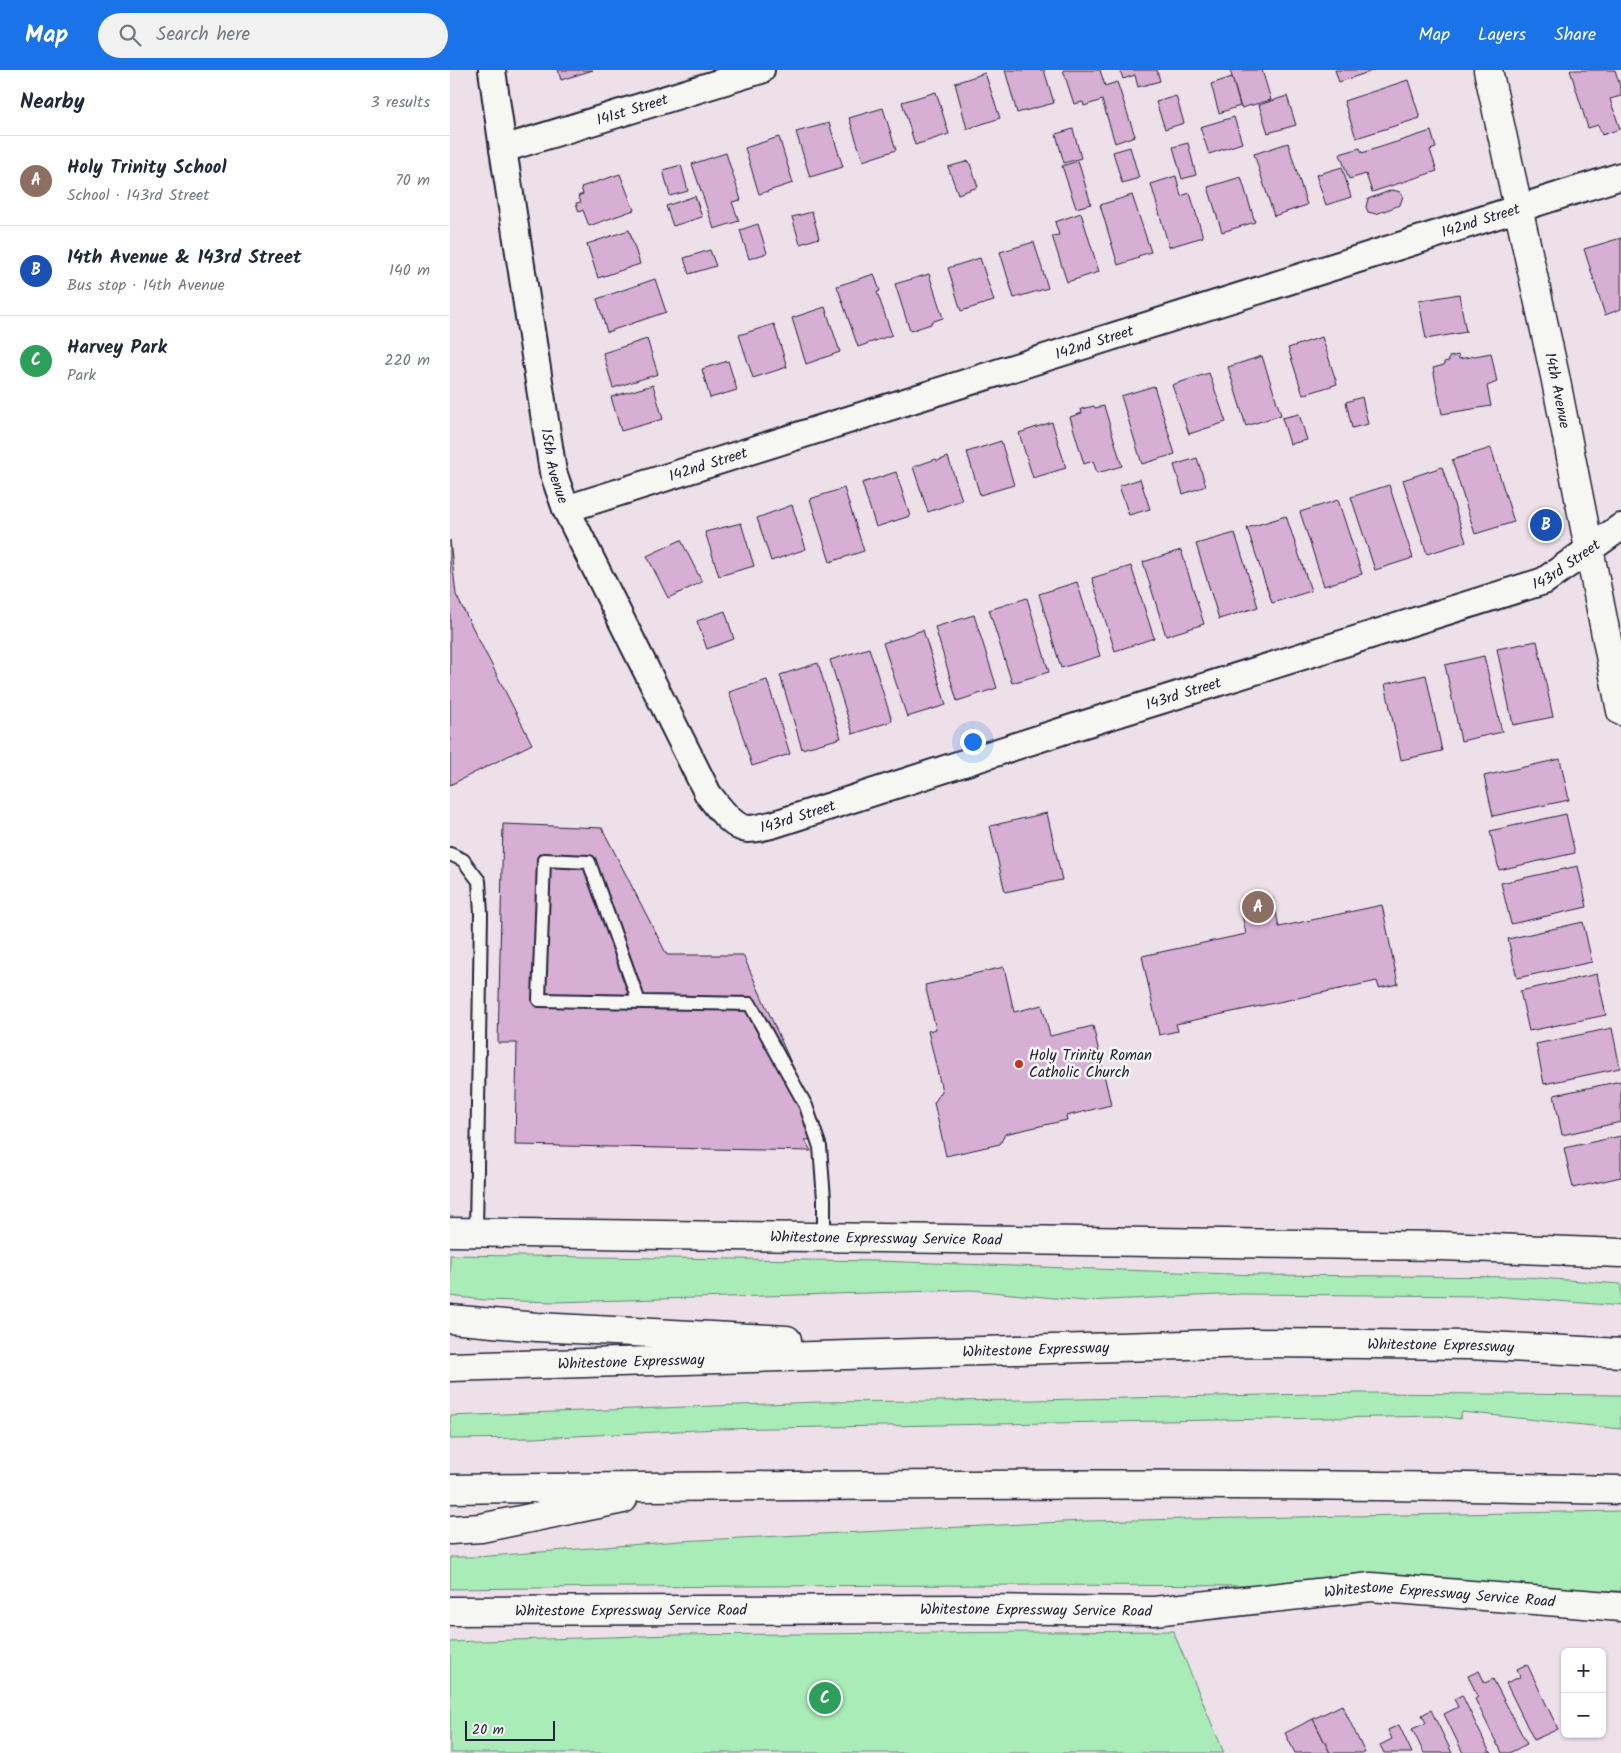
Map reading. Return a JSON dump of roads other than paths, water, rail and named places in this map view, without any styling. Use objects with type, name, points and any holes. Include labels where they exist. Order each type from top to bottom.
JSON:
[{"type":"main road","name":"14th Avenue","points":[[1488,70],[1555,376],[1621,711]]},
{"type":"main road","name":"Whitestone Expressway Service Road","points":[[463,1232],[1442,1246],[1621,1253]]},
{"type":"main road","points":[[450,1319],[546,1328],[978,1350]]},
{"type":"main road","name":"Whitestone Expressway","points":[[450,1367],[1198,1343],[1470,1346],[1621,1353]]},
{"type":"main road","points":[[450,1489],[1373,1485],[1621,1490]]},
{"type":"main road","points":[[450,1530],[481,1528],[685,1487]]},
{"type":"main road","name":"Whitestone Expressway Service Road","points":[[450,1611],[956,1609],[1154,1611],[1371,1587],[1621,1607]]},
{"type":"street","name":"15th Avenue","points":[[492,70],[502,149],[553,472],[566,508],[708,794],[727,818],[735,822]]},
{"type":"street","name":"141st Street","points":[[502,149],[761,70]]},
{"type":"street","name":"142nd Street","points":[[566,508],[1621,176]]},
{"type":"street","name":"143rd Street","points":[[735,822],[740,827],[748,829],[775,824],[1084,724],[1535,584],[1544,581],[1621,527]]},
{"type":"lane","points":[[450,854],[463,860],[479,880],[481,914],[463,1232]]},
{"type":"lane","points":[[639,1002],[589,862],[544,860],[539,1000],[639,1002],[750,1004],[806,1106],[820,1147],[824,1237]]},
{"type":"place","name":"14th Avenue & 143rd Street","points":[[1546,525]]},
{"type":"place","name":"Holy Trinity School","points":[[1258,907]]},
{"type":"place","name":"Holy Trinity Roman Catholic Church","points":[[1019,1064]]},
{"type":"place","name":"Harvey Park","points":[[825,1698]]}]
